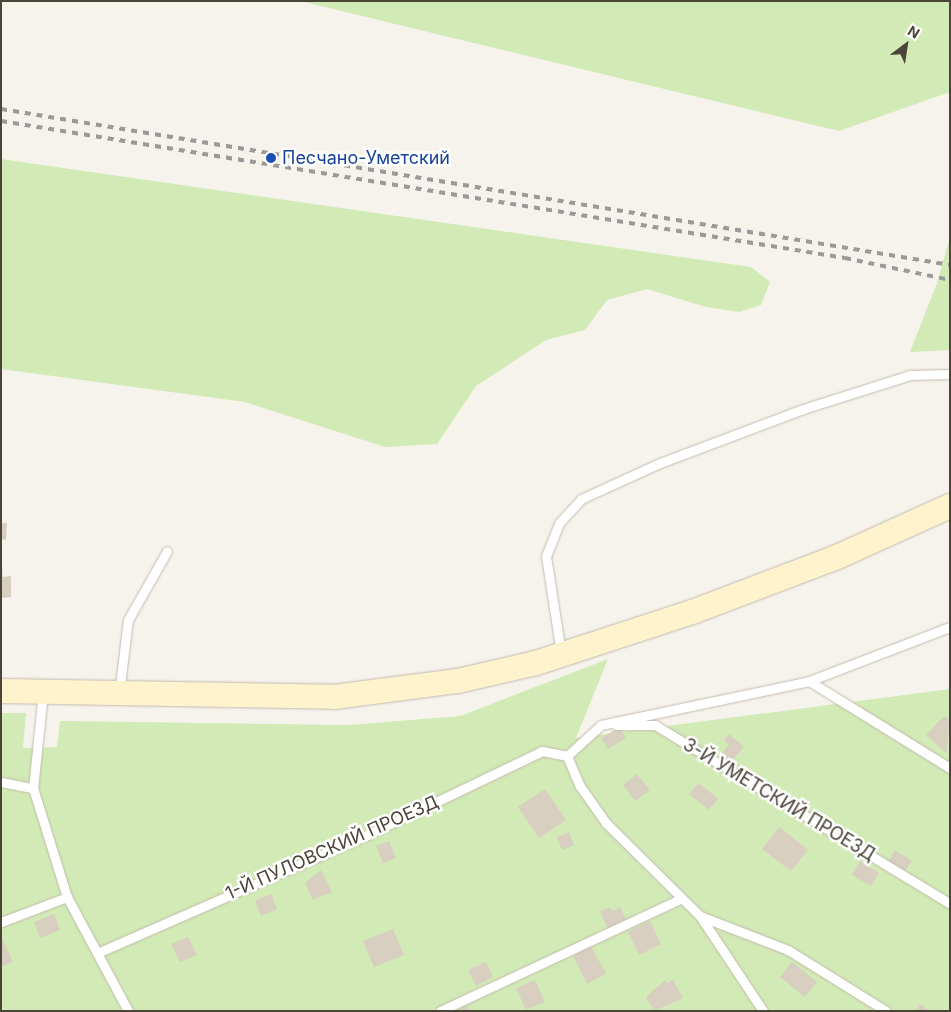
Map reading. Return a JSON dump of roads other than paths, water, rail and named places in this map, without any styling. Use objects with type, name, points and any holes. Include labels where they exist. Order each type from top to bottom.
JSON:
[{"type":"main road","points":[[1,691],[334,697],[458,681],[561,655],[695,612],[837,557],[950,506]]},
{"type":"lane","points":[[561,655],[546,556],[558,523],[581,500],[660,463],[803,409],[910,375],[950,374]]},
{"type":"lane","points":[[120,693],[128,620],[167,551]]},
{"type":"lane","points":[[763,1011],[700,916],[680,899],[606,823],[580,786],[567,756],[601,725],[809,681],[950,627]]},
{"type":"lane","points":[[809,681],[950,768]]},
{"type":"lane","points":[[43,692],[33,788],[67,898],[128,1011]]},
{"type":"lane","name":"3-Й УМЕТСКИЙ ПРОЕЗД","points":[[601,725],[655,725],[950,904]]},
{"type":"lane","name":"1-Й ПУЛОВСКИЙ ПРОЕЗД","points":[[97,953],[367,835],[542,751],[567,756]]},
{"type":"lane","points":[[1,782],[33,788]]},
{"type":"lane","points":[[1,922],[67,898]]},
{"type":"lane","points":[[440,1011],[680,899]]},
{"type":"lane","points":[[700,916],[788,950],[886,1011]]},
{"type":"railway","points":[[1,109],[950,265]]},
{"type":"railway","points":[[1,121],[845,258],[950,280]]},
{"type":"place","name":"Песчано-Уметский","points":[[271,158]]}]
